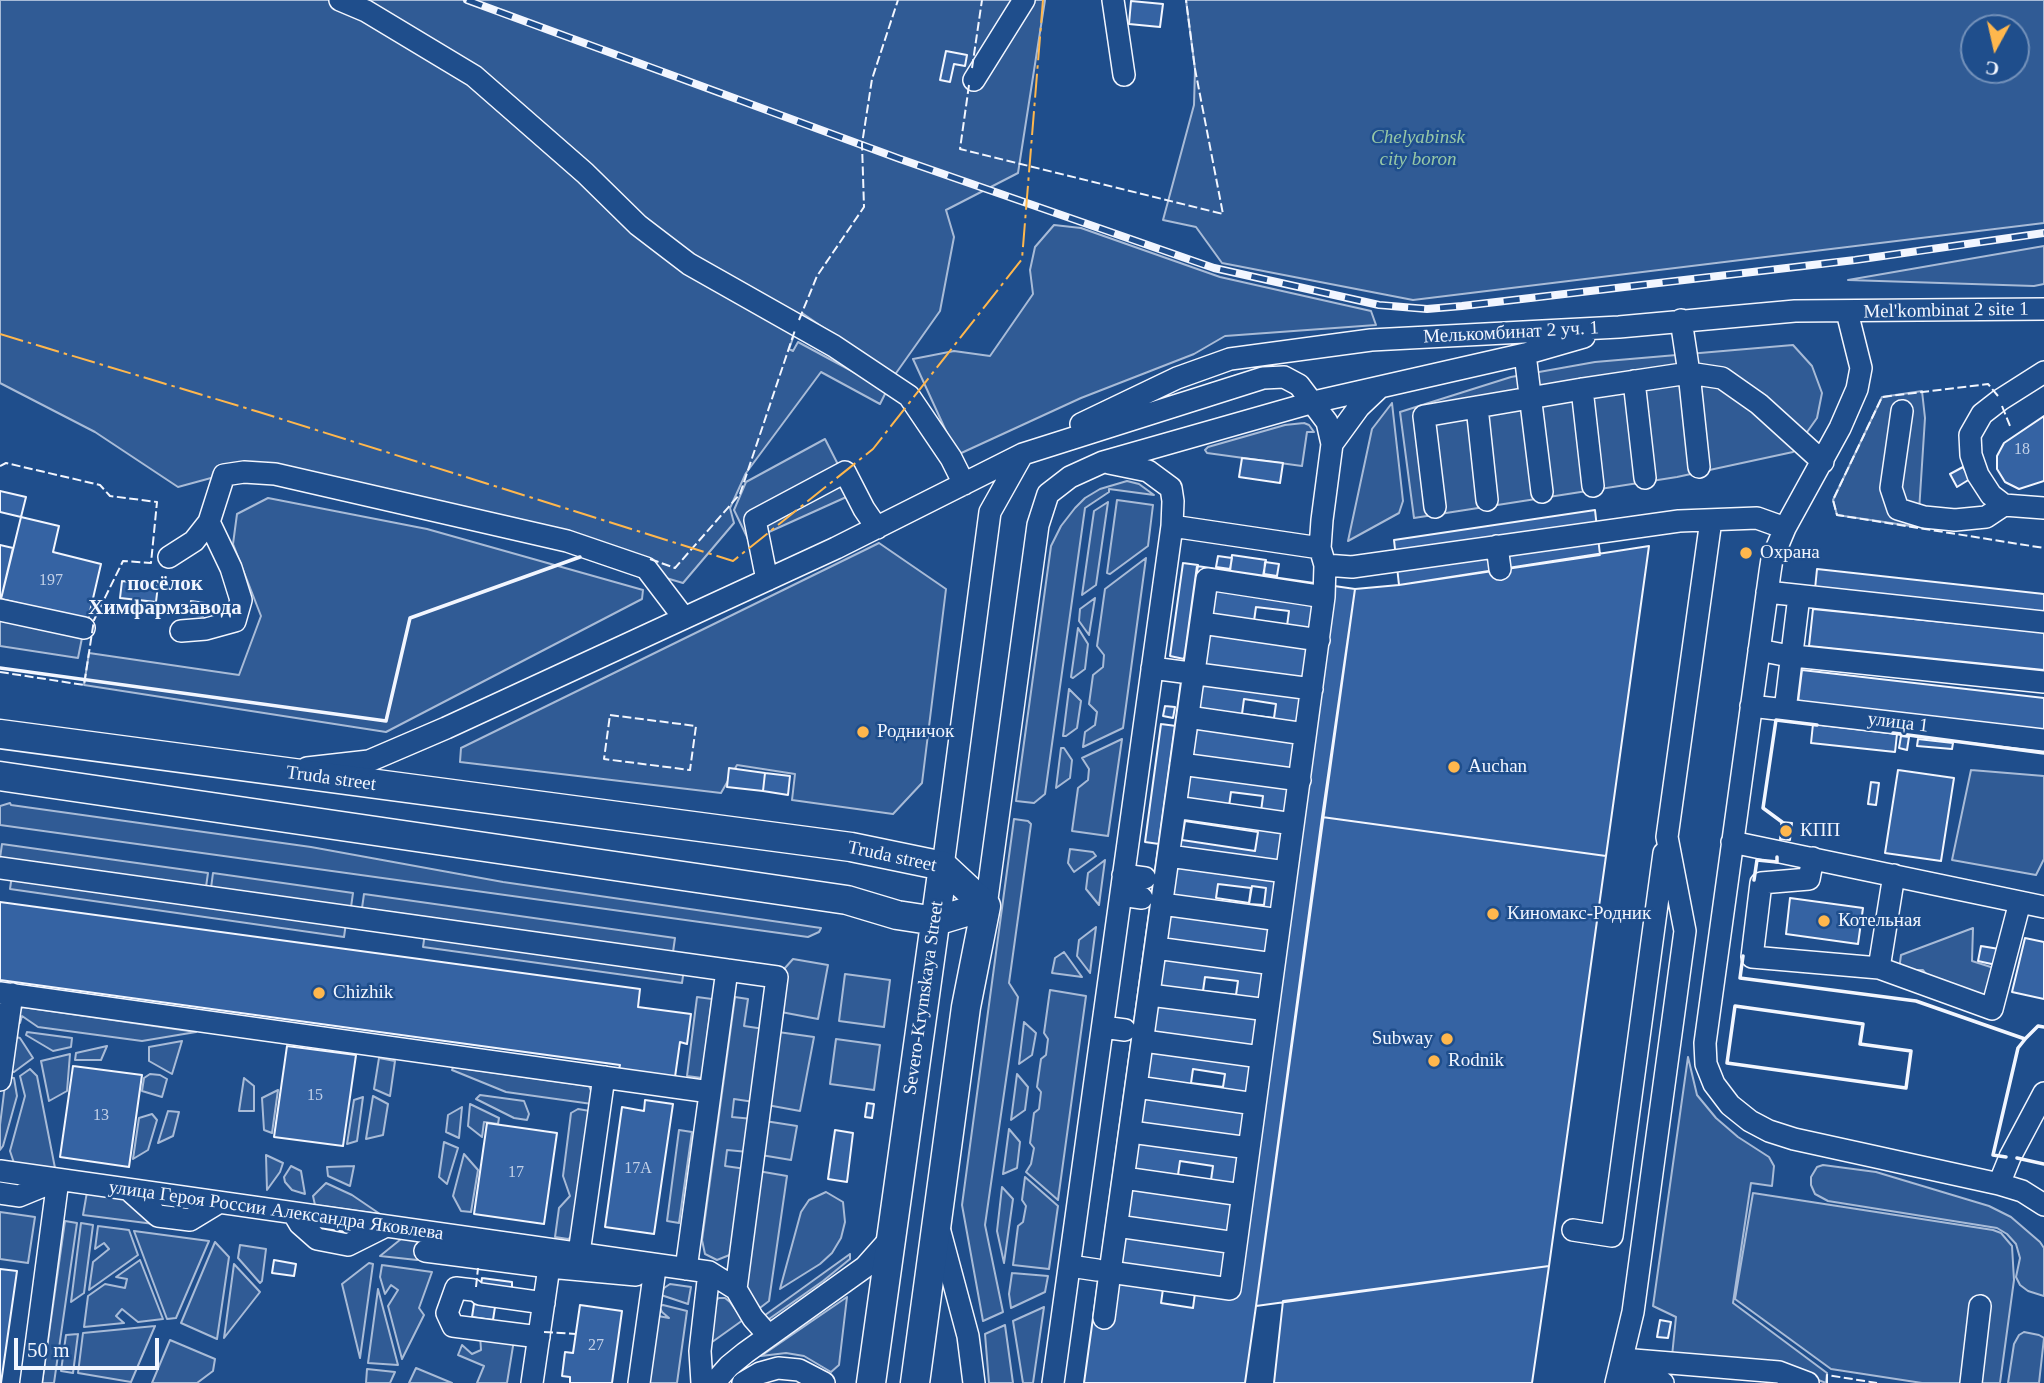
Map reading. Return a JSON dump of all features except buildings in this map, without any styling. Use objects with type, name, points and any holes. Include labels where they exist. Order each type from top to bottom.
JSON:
[{"type":"main road","name":"Truda street","points":[[0,734],[851,847],[943,866],[986,906]]},
{"type":"main road","points":[[0,776],[847,900],[897,915],[936,921],[986,906],[965,1007],[915,1383]]},
{"type":"main road","name":"Severo-Krymskaya Street","points":[[871,1383],[943,866]]},
{"type":"street","points":[[340,0],[366,11],[474,76],[585,173],[638,225],[689,264],[834,346],[909,396],[951,458],[964,484]]},
{"type":"street","points":[[974,80],[1024,0]]},
{"type":"street","points":[[1114,0],[1124,75]]},
{"type":"street","name":"Mel'kombinat 2 site 1","points":[[1619,327],[1795,311],[2044,309]]},
{"type":"street","points":[[1847,312],[1860,368],[1857,389],[1822,462],[1785,528],[1772,559],[1705,1043],[1706,1064],[1714,1084],[1730,1105],[1749,1121],[1769,1131],[1794,1139],[1999,1184],[2022,1191],[2044,1205]]},
{"type":"street","points":[[1681,320],[1699,467]]},
{"type":"street","name":"Мелькомбинат 2 уч. 1","points":[[986,906],[1038,525],[1048,494],[1070,477],[1103,462],[1314,402],[1525,354],[1619,327]]},
{"type":"street","name":"Мелькомбинат 2 уч. 1","points":[[1023,454],[1177,378],[1230,359],[1371,340],[1619,327]]},
{"type":"street","points":[[1525,354],[1542,492]]},
{"type":"street","points":[[2044,372],[1982,414],[1970,435],[1971,455],[1978,475],[1991,495],[2004,505],[2044,508]]},
{"type":"street","points":[[1435,507],[1424,416],[1689,373],[1722,378],[1759,404],[1822,462]]},
{"type":"street","points":[[274,771],[369,761],[767,580],[1023,454],[1263,377],[1284,377],[1299,385],[1327,422],[1332,444],[1322,520],[1324,597],[1230,1289],[1070,1266]]},
{"type":"street","points":[[1634,381],[1645,478]]},
{"type":"street","points":[[1332,444],[1359,407],[1380,387]]},
{"type":"street","points":[[1582,389],[1593,485]]},
{"type":"street","points":[[1477,407],[1487,500]]},
{"type":"street","points":[[1902,411],[1891,488],[1898,509],[1924,517],[1955,520],[1986,517],[2004,505]]},
{"type":"street","name":"Severo-Krymskaya Street","points":[[943,866],[990,512],[1023,454]]},
{"type":"street","points":[[1053,1383],[1103,1027],[1139,890],[1152,668],[1172,526],[1171,488],[1148,471],[1103,462]]},
{"type":"street","points":[[169,557],[194,541],[209,522],[224,475],[244,472],[275,474],[567,541],[646,568],[684,618]]},
{"type":"street","points":[[767,580],[755,520],[845,472],[877,528]]},
{"type":"street","points":[[1172,526],[1323,556],[1352,567],[1679,521],[1757,518],[1785,528]]},
{"type":"street","points":[[1574,1226],[1612,1236],[1711,520]]},
{"type":"street","points":[[181,631],[206,629],[235,621],[241,600],[231,568],[209,522]]},
{"type":"street","points":[[1497,546],[1500,569]]},
{"type":"street","points":[[1139,890],[1168,856],[1207,579],[1324,597]]},
{"type":"street","points":[[1767,592],[2044,622]]},
{"type":"street","points":[[1785,710],[1799,597]]},
{"type":"street","points":[[0,610],[84,628]]},
{"type":"street","points":[[1202,623],[1319,640]]},
{"type":"street","points":[[1759,650],[1792,656],[2044,682]]},
{"type":"street","points":[[1152,668],[1312,689]]},
{"type":"street","name":"улица 1","points":[[1751,706],[2044,740]]},
{"type":"street","points":[[1188,717],[1305,734]]},
{"type":"street","points":[[1181,764],[1300,780]]},
{"type":"street","points":[[1175,807],[1293,824]]},
{"type":"street","points":[[1619,1373],[1633,1312],[1685,931],[1667,837]]},
{"type":"street","points":[[1732,842],[2044,907]]},
{"type":"street","points":[[1168,856],[1286,872]]},
{"type":"street","points":[[1813,858],[1810,879],[1761,883],[1752,957],[1879,968],[1992,1009],[2020,902]]},
{"type":"street","points":[[0,868],[778,977],[736,1289]]},
{"type":"street","points":[[1879,968],[1894,875]]},
{"type":"street","points":[[1139,890],[1280,920]]},
{"type":"street","points":[[1104,1318],[1103,1271],[1117,1226],[1156,948],[1139,890]]},
{"type":"street","points":[[1156,948],[1274,964]]},
{"type":"street","points":[[686,1269],[727,970]]},
{"type":"street","points":[[0,1080],[6,993],[710,1092]]},
{"type":"street","points":[[1150,995],[1268,1010]]},
{"type":"street","points":[[1103,1027],[1125,1030]]},
{"type":"street","points":[[1144,1041],[1261,1057]]},
{"type":"street","points":[[579,1253],[604,1077]]},
{"type":"street","points":[[1137,1087],[1255,1104]]},
{"type":"street","points":[[1999,1184],[2044,1093]]},
{"type":"street","points":[[1131,1132],[1249,1148]]},
{"type":"street","name":"улица Героя России Александра Яковлева","points":[[0,1171],[386,1226],[550,1258]]},
{"type":"street","points":[[1124,1178],[1242,1195]]},
{"type":"street","points":[[0,1193],[19,1196],[58,1180],[31,1383]]},
{"type":"street","points":[[937,1221],[968,1336],[974,1383]]},
{"type":"street","points":[[1117,1226],[1236,1243]]},
{"type":"street","points":[[715,1383],[729,1366],[865,1267],[890,1239]]},
{"type":"street","points":[[425,1251],[550,1258],[655,1270],[686,1269],[709,1272],[736,1289],[753,1318],[769,1336]]},
{"type":"street","points":[[550,1258],[579,1253],[655,1270]]},
{"type":"street","points":[[532,1383],[550,1258]]},
{"type":"street","points":[[639,1383],[655,1270]]},
{"type":"street","points":[[702,1383],[700,1351],[709,1272]]},
{"type":"street","points":[[538,1337],[453,1326],[446,1312],[456,1288],[544,1303]]},
{"type":"street","points":[[1971,1383],[1980,1306]]},
{"type":"street","points":[[743,1383],[760,1373],[778,1368],[799,1370],[824,1383]]},
{"type":"street","points":[[1619,1373],[1779,1372],[1808,1383]]},
{"type":"street","points":[[1619,1373],[1663,1383]]},
{"type":"shaded area","points":[[0,0],[1045,0],[1018,173],[946,210],[954,237],[940,311],[894,376],[802,313],[789,349],[793,351],[798,342],[887,390],[880,404],[821,372],[746,473],[730,508],[734,523],[683,583],[246,463],[211,478],[178,487],[95,432],[0,383]]},
{"type":"shaded area","name":"Chelyabinsk city boron","points":[[1186,0],[2044,0],[2044,223],[1413,300],[1222,263],[1196,227],[1163,220],[1194,105],[1195,69]]},
{"type":"shaded area","points":[[1054,225],[1081,228],[1220,277],[1371,311],[1376,325],[1225,336],[1194,354],[1081,398],[957,455],[913,359],[954,351],[990,356],[1033,294],[1030,270],[1035,247]]},
{"type":"shaded area","points":[[2044,246],[2044,284],[2034,286],[1848,280]]},
{"type":"shaded area","points":[[1793,345],[1812,366],[1822,393],[1817,418],[1793,452],[1677,477],[1414,518],[1400,412],[1511,377],[1595,362]]},
{"type":"shaded area","points":[[1922,391],[1925,418],[1918,527],[1837,515],[1833,500],[1882,397]]},
{"type":"shaded area","points":[[1392,403],[1403,501],[1399,513],[1348,541],[1372,429]]},
{"type":"shaded area","points":[[1304,423],[1314,432],[1307,432],[1302,466],[1207,453],[1205,450],[1285,425]]},
{"type":"shaded area","points":[[825,439],[853,494],[749,541],[734,510],[746,482]]},
{"type":"shaded area","points":[[1127,481],[1139,484],[1154,495],[1109,489],[1109,492],[1085,508],[1045,794],[1034,803],[1016,801],[1051,546],[1061,526],[1085,498],[1100,489]]},
{"type":"shaded area","points":[[268,498],[427,529],[643,590],[642,599],[386,732],[84,685],[89,653],[239,675],[261,616],[233,544],[237,514]]},
{"type":"shaded area","points":[[1117,500],[1153,505],[1148,546],[1110,574],[1107,573]]},
{"type":"shaded area","points":[[1108,502],[1096,585],[1082,595],[1094,511]]},
{"type":"shaded area","points":[[879,543],[946,589],[922,783],[893,814],[792,800],[795,774],[737,765],[721,793],[460,762],[461,748]]},
{"type":"shaded area","points":[[1146,558],[1123,728],[1083,747],[1085,732],[1095,725],[1097,712],[1089,704],[1093,675],[1103,667],[1104,655],[1097,646],[1105,589]]},
{"type":"shaded area","points":[[1095,598],[1089,635],[1079,621],[1080,609]]},
{"type":"shaded area","points":[[0,610],[84,628],[78,658],[0,646]]},
{"type":"shaded area","points":[[1078,628],[1088,644],[1085,669],[1073,678],[1071,677]]},
{"type":"shaded area","points":[[1069,689],[1081,701],[1077,728],[1063,736]]},
{"type":"shaded area","points":[[1122,739],[1108,836],[1072,831],[1078,788],[1088,780],[1089,769],[1082,758]]},
{"type":"shaded area","points":[[1061,748],[1064,748],[1072,760],[1070,778],[1056,788]]},
{"type":"shaded area","points":[[1971,770],[2044,776],[2044,859],[2036,875],[1952,860]]},
{"type":"shaded area","points":[[10,803],[311,847],[503,882],[821,928],[819,932],[808,937],[0,825],[0,806]]},
{"type":"shaded area","points":[[1014,819],[1031,824],[1009,983],[1018,997],[985,1225],[1003,1312],[983,1321],[962,1205]]},
{"type":"shaded area","points":[[2,844],[208,873],[206,887],[0,858]]},
{"type":"shaded area","points":[[1070,849],[1093,852],[1096,856],[1074,872],[1068,863]]},
{"type":"shaded area","points":[[1105,860],[1099,905],[1086,889],[1088,873]]},
{"type":"shaded area","points":[[213,873],[353,893],[351,907],[211,888]]},
{"type":"shaded area","points":[[12,875],[346,923],[344,937],[10,889]]},
{"type":"shaded area","points":[[364,894],[675,938],[673,952],[362,908]]},
{"type":"shaded area","points":[[1096,927],[1090,973],[1077,956],[1079,940]]},
{"type":"shaded area","points":[[1973,928],[1972,961],[1997,969],[1984,996],[1940,992],[1923,970],[1899,970],[1901,955]]},
{"type":"shaded area","points":[[425,933],[684,969],[682,983],[423,947]]},
{"type":"shaded area","points":[[1064,952],[1082,977],[1052,973],[1055,958]]},
{"type":"shaded area","points":[[793,959],[828,965],[818,1019],[781,1012],[785,968]]},
{"type":"shaded area","points":[[845,974],[890,980],[884,1027],[839,1021]]},
{"type":"shaded area","points":[[1050,990],[1086,996],[1058,1200],[1026,1172],[1031,1164],[1034,1148],[1030,1143],[1034,1113],[1039,1109],[1041,1092],[1037,1087],[1041,1059],[1046,1055],[1048,1039],[1044,1033]]},
{"type":"shaded area","points":[[697,997],[712,999],[702,1078],[687,1076]]},
{"type":"shaded area","points":[[735,997],[748,999],[744,1026],[764,1029],[754,1102],[734,1099],[732,1117],[753,1119],[748,1152],[727,1150],[725,1166],[746,1169],[732,1254],[717,1260],[705,1254],[702,1240]]},
{"type":"shaded area","points":[[22,1007],[196,1032],[142,1041],[38,1027],[22,1016],[20,1023],[15,1022]]},
{"type":"shaded area","points":[[1024,1022],[1036,1033],[1032,1055],[1019,1064]]},
{"type":"shaded area","points":[[27,1032],[72,1038],[71,1047],[53,1051],[26,1035]]},
{"type":"shaded area","points":[[778,1032],[814,1037],[800,1111],[767,1105]]},
{"type":"shaded area","points":[[12,1036],[20,1038],[33,1058],[14,1072],[7,1071]]},
{"type":"shaded area","points":[[836,1039],[880,1045],[874,1090],[830,1084]]},
{"type":"shaded area","points":[[182,1041],[172,1074],[149,1061],[149,1047]]},
{"type":"shaded area","points":[[107,1046],[101,1060],[75,1060],[76,1053]]},
{"type":"shaded area","points":[[70,1054],[67,1091],[49,1101],[41,1061]]},
{"type":"shaded area","points":[[1688,1057],[1697,1095],[1716,1118],[1738,1137],[1769,1157],[1774,1166],[1772,1186],[1751,1183],[1733,1303],[1827,1373],[1826,1383],[1782,1366],[1672,1356],[1676,1317],[1653,1306]]},
{"type":"shaded area","points":[[379,1058],[395,1061],[390,1096],[374,1089]]},
{"type":"shaded area","points":[[453,1067],[589,1086],[592,1104],[506,1092],[452,1070]]},
{"type":"shaded area","points":[[30,1069],[37,1076],[55,1168],[14,1163],[10,1151],[25,1096],[20,1076]]},
{"type":"shaded area","points":[[150,1074],[167,1079],[162,1097],[142,1091],[144,1078]]},
{"type":"shaded area","points":[[1017,1074],[1028,1087],[1025,1110],[1011,1120]]},
{"type":"shaded area","points":[[6,1077],[14,1078],[17,1096],[0,1150],[0,1125]]},
{"type":"shaded area","points":[[244,1078],[254,1086],[254,1111],[239,1111]]},
{"type":"shaded area","points":[[278,1090],[272,1133],[264,1130],[262,1098]]},
{"type":"shaded area","points":[[480,1095],[524,1101],[529,1114],[527,1120],[514,1118],[476,1099]]},
{"type":"shaded area","points":[[373,1096],[388,1104],[383,1135],[366,1139]]},
{"type":"shaded area","points":[[363,1097],[357,1141],[347,1144],[354,1100]]},
{"type":"shaded area","points":[[470,1104],[499,1118],[498,1124],[484,1122],[482,1137],[468,1126]]},
{"type":"shaded area","points":[[462,1107],[459,1138],[446,1132],[448,1115]]},
{"type":"shaded area","points":[[578,1109],[590,1111],[571,1237],[568,1239],[555,1237],[559,1208],[570,1196],[563,1176],[571,1113]]},
{"type":"shaded area","points":[[168,1111],[179,1112],[173,1136],[158,1143]]},
{"type":"shaded area","points":[[152,1114],[157,1120],[148,1150],[133,1159],[139,1118]]},
{"type":"shaded area","points":[[765,1121],[797,1126],[791,1160],[761,1155]]},
{"type":"shaded area","points":[[1009,1129],[1020,1142],[1017,1168],[1003,1174]]},
{"type":"shaded area","points":[[679,1130],[692,1132],[679,1223],[667,1221]]},
{"type":"shaded area","points":[[444,1142],[458,1148],[447,1184],[439,1177]]},
{"type":"shaded area","points":[[464,1154],[478,1170],[471,1212],[461,1211],[453,1196]]},
{"type":"shaded area","points":[[266,1155],[283,1163],[267,1190]]},
{"type":"shaded area","points":[[1823,1165],[1876,1172],[1989,1206],[2011,1217],[2044,1248],[2044,1296],[2028,1291],[2020,1285],[2016,1277],[2020,1258],[2016,1244],[1997,1228],[1828,1201],[1815,1194],[1811,1185],[1811,1177],[1817,1167]]},
{"type":"shaded area","points":[[291,1166],[301,1171],[305,1194],[292,1190],[285,1182],[284,1177]]},
{"type":"shaded area","points":[[354,1166],[350,1186],[328,1176],[327,1167]]},
{"type":"shaded area","points":[[758,1171],[787,1176],[769,1301],[756,1311],[743,1285]]},
{"type":"shaded area","points":[[1025,1177],[1058,1206],[1049,1269],[1013,1265],[1018,1226],[1023,1222],[1026,1206],[1022,1200]]},
{"type":"shaded area","points":[[326,1183],[352,1195],[380,1214],[315,1205],[313,1196]]},
{"type":"shaded area","points":[[1002,1187],[1013,1199],[1004,1263],[997,1231]]},
{"type":"shaded area","points":[[87,1192],[124,1196],[154,1224],[83,1215]]},
{"type":"shaded area","points":[[826,1192],[843,1202],[845,1222],[841,1238],[832,1253],[820,1264],[780,1289],[801,1212],[809,1200]]},
{"type":"shaded area","points":[[1753,1193],[2001,1233],[2012,1246],[2014,1280],[2000,1383],[1922,1383],[1831,1369],[1735,1299]]},
{"type":"shaded area","points":[[0,1212],[35,1217],[28,1263],[0,1259]]},
{"type":"shaded area","points":[[65,1221],[77,1223],[54,1383],[42,1383]]},
{"type":"shaded area","points":[[81,1223],[93,1225],[84,1293],[71,1302]]},
{"type":"shaded area","points":[[98,1226],[129,1230],[138,1255],[89,1290],[93,1262],[109,1249],[104,1243],[95,1249]]},
{"type":"shaded area","points":[[134,1231],[209,1241],[176,1318],[167,1319]]},
{"type":"shaded area","points":[[406,1235],[420,1237],[417,1260],[380,1256]]},
{"type":"shaded area","points":[[215,1242],[229,1257],[217,1339],[181,1323]]},
{"type":"shaded area","points":[[240,1245],[266,1249],[260,1283],[238,1258]]},
{"type":"shaded area","points":[[850,1254],[850,1259],[823,1281],[769,1319],[761,1318]]},
{"type":"shaded area","points":[[140,1260],[163,1319],[138,1322],[122,1309],[116,1316],[124,1323],[84,1327],[88,1296],[105,1284],[125,1288],[127,1279],[116,1277]]},
{"type":"shaded area","points":[[369,1263],[373,1264],[360,1358],[342,1284]]},
{"type":"shaded area","points":[[234,1264],[260,1292],[224,1338]]},
{"type":"shaded area","points":[[382,1265],[432,1272],[419,1308],[424,1315],[402,1359],[388,1306],[398,1290],[391,1285],[385,1294],[380,1277]]},
{"type":"shaded area","points":[[1012,1273],[1048,1276],[1045,1292],[1011,1308],[1009,1294]]},
{"type":"shaded area","points":[[670,1284],[691,1287],[688,1304],[661,1295],[664,1288]]},
{"type":"shaded area","points":[[378,1289],[398,1365],[368,1363]]},
{"type":"shaded area","points":[[847,1297],[839,1365],[831,1372],[804,1356],[786,1353],[761,1356]]},
{"type":"shaded area","points":[[719,1298],[730,1302],[743,1320],[708,1345],[715,1301]]},
{"type":"shaded area","points":[[659,1306],[687,1311],[677,1383],[648,1383],[658,1316],[669,1318]]},
{"type":"shaded area","points":[[1044,1307],[1033,1383],[1023,1383],[1013,1321]]},
{"type":"shaded area","points":[[1005,1325],[1013,1383],[989,1383],[985,1334]]},
{"type":"shaded area","points":[[155,1326],[131,1382],[78,1373],[83,1333]]},
{"type":"shaded area","points":[[2024,1332],[2044,1338],[2039,1383],[2008,1383],[2014,1344]]},
{"type":"shaded area","points":[[78,1334],[73,1373],[61,1371],[66,1335]]},
{"type":"shaded area","points":[[480,1335],[514,1340],[507,1383],[477,1383],[484,1366],[458,1355],[462,1345],[472,1354],[481,1350]]},
{"type":"shaded area","points":[[170,1340],[215,1359],[213,1371],[197,1383],[152,1383]]},
{"type":"shaded area","points":[[416,1368],[452,1383],[409,1383]]},
{"type":"shaded area","points":[[367,1369],[395,1372],[390,1383],[366,1383]]},
{"type":"railway","points":[[467,0],[900,159],[1214,268],[1379,305],[1427,309],[1462,306],[1855,260],[2044,233]]},
{"type":"fence","points":[[799,320],[817,276],[864,207],[862,144],[872,79],[898,0]]},
{"type":"fence","points":[[972,68],[982,0]]},
{"type":"fence","points":[[969,85],[960,149],[1223,214],[1195,69],[1186,0]]},
{"type":"fence","points":[[650,559],[675,568],[740,494],[795,330]]},
{"type":"fence","points":[[1998,396],[1988,384],[1882,397],[1833,500],[1837,515],[2044,548]]},
{"type":"fence","points":[[2002,406],[2010,426]]},
{"type":"fence","points":[[0,466],[6,463],[100,485],[110,496],[157,502],[151,563],[123,561],[94,620],[84,685],[0,672]]},
{"type":"fence","points":[[610,715],[696,726],[690,770],[604,759],[610,715]]},
{"type":"fence","points":[[476,1287],[478,1268]]},
{"type":"fence","points":[[544,1332],[576,1334]]},
{"type":"fence","points":[[1827,1383],[1827,1375],[1877,1383]]},
{"type":"wall","points":[[0,668],[386,721],[410,618],[580,557]]},
{"type":"wall","points":[[1782,826],[1782,822],[1763,808],[1776,720],[1817,725]]},
{"type":"wall","points":[[1893,733],[2044,753]]},
{"type":"wall","points":[[1754,880],[1757,860],[1777,862],[1777,857]]},
{"type":"wall","points":[[1743,956],[1740,978],[1916,1001],[2025,1039],[2038,1026],[2044,1027]]},
{"type":"wall","points":[[1735,1006],[1863,1024],[1860,1044],[1911,1051],[1906,1088],[1727,1063],[1735,1006]]},
{"type":"wall","points":[[2006,1157],[1993,1155],[2018,1048],[2026,1038]]},
{"type":"wall","points":[[2017,1158],[2044,1164]]},
{"type":"power","points":[[0,334],[259,412],[733,561],[873,449],[1022,259],[1043,0]]},
{"type":"place","name":"Охрана","points":[[1746,553]]},
{"type":"place","name":"Родничок","points":[[863,732]]},
{"type":"place","name":"Auchan","points":[[1454,767]]},
{"type":"place","name":"КПП","points":[[1786,831]]},
{"type":"place","name":"Киномакс-Родник","points":[[1493,914]]},
{"type":"place","name":"Котельная","points":[[1824,921]]},
{"type":"place","name":"Chizhik","points":[[319,993]]},
{"type":"place","name":"Subway","points":[[1447,1039]]},
{"type":"place","name":"Rodnik","points":[[1434,1061]]},
{"type":"district","name":"посёлок Химфармзавода","points":[[165,597]]}]
